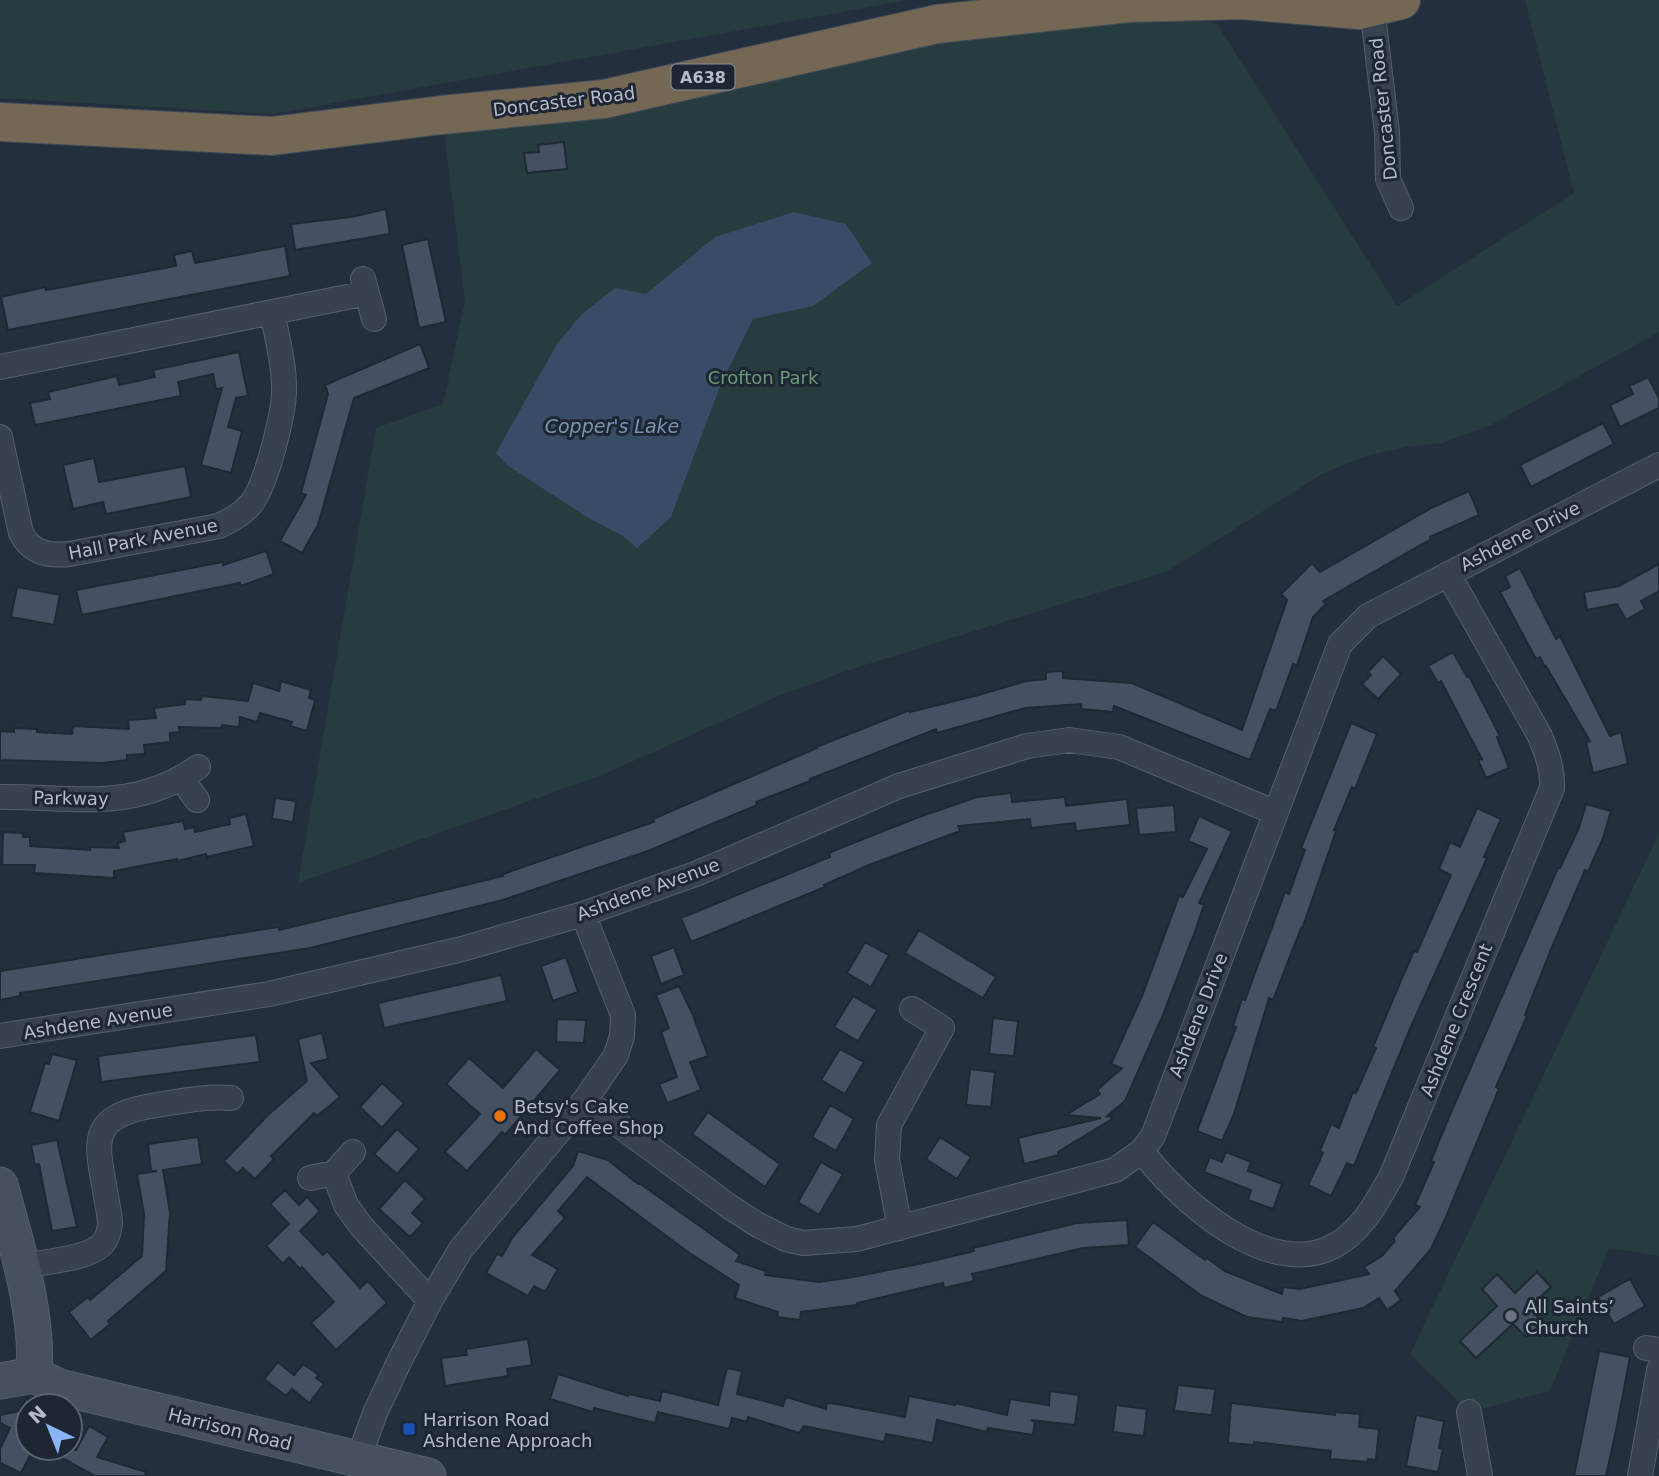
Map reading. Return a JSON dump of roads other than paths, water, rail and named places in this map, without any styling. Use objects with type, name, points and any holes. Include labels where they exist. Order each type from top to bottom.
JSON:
[{"type":"highway","name":"Doncaster Road","points":[[0,122],[272,136],[604,99],[937,24],[1129,2],[1242,0],[1359,10],[1387,3]]},
{"type":"main road","points":[[2,1203],[22,1266],[36,1352],[17,1378]]},
{"type":"main road","name":"Harrison Road","points":[[17,1378],[428,1476]]},
{"type":"street","name":"Doncaster Road","points":[[1387,3],[1388,178],[1401,208]]},
{"type":"street","points":[[0,368],[272,312],[365,286],[374,319]]},
{"type":"street","name":"Hall Park Avenue","points":[[0,437],[21,533],[26,542],[44,554],[69,554],[219,526],[237,517],[251,503],[261,487],[282,408],[284,375],[272,312]]},
{"type":"street","name":"Ashdene Drive","points":[[585,1100],[730,1207],[786,1239],[803,1243],[857,1239],[1115,1170],[1142,1151],[1153,1136],[1340,644],[1368,616],[1659,465]]},
{"type":"street","name":"Ashdene Crescent","points":[[1142,1151],[1157,1171],[1178,1191],[1219,1223],[1258,1247],[1284,1254],[1307,1255],[1334,1247],[1354,1231],[1372,1211],[1391,1177],[1552,788],[1549,758],[1540,736],[1448,574]]},
{"type":"street","name":"Ashdene Avenue","points":[[0,1037],[269,994],[450,952],[583,914],[698,873],[899,786],[1027,746],[1069,740],[1119,747],[1274,812]]},
{"type":"street","name":"Parkway","points":[[0,797],[104,800],[127,798],[190,773],[197,800]]},
{"type":"street","points":[[358,1460],[375,1413],[430,1301],[461,1248],[585,1100],[616,1055],[622,1036],[623,1014],[583,914]]},
{"type":"street","points":[[900,1228],[887,1160],[889,1125],[942,1028],[912,1009]]},
{"type":"street","points":[[22,1266],[88,1254],[102,1244],[111,1227],[98,1149],[108,1122],[120,1113],[135,1108],[218,1105]]},
{"type":"street","points":[[353,1152],[322,1175],[361,1226],[430,1301]]},
{"type":"street","points":[[1640,1476],[1659,1370]]},
{"type":"street","points":[[1469,1412],[1480,1476]]},
{"type":"water","name":"Copper's Lake","points":[[794,212],[846,224],[872,263],[813,306],[753,319],[721,384],[671,517],[637,548],[623,536],[585,516],[507,465],[496,453],[557,344],[582,314],[615,288],[646,294],[715,237]]},
{"type":"place","name":"Betsy's Cake And Coffee Shop","points":[[500,1116]]},
{"type":"place","name":"All Saints’ Church","points":[[1511,1316]]},
{"type":"place","name":"Harrison Road Ashdene Approach","points":[[409,1429]]},
{"type":"park label","name":"Crofton Park","points":[[763,377]]}]
